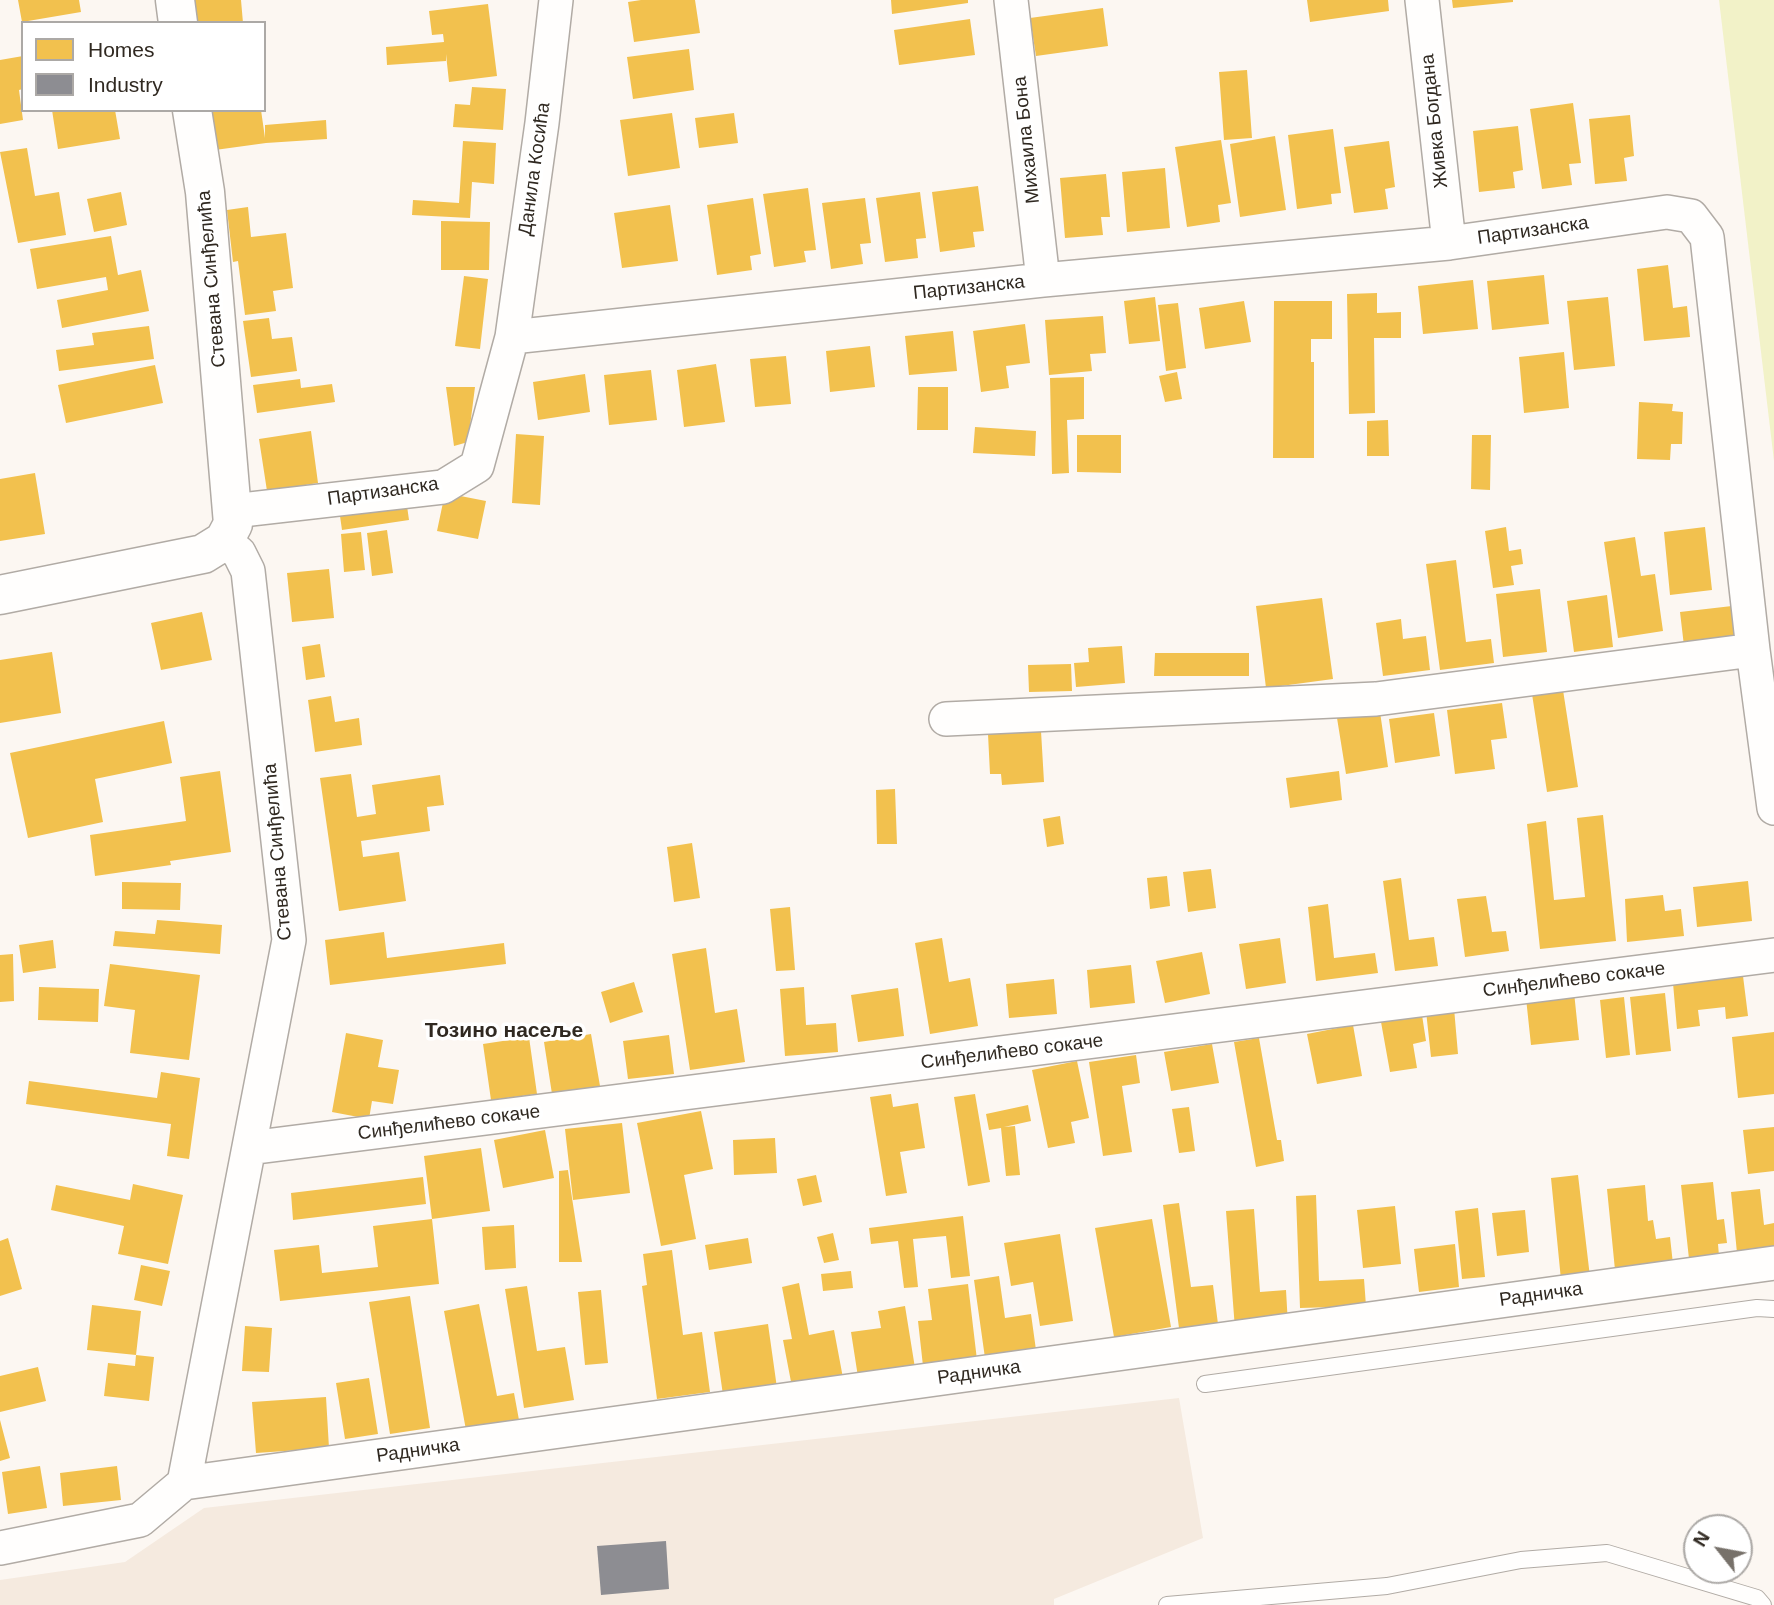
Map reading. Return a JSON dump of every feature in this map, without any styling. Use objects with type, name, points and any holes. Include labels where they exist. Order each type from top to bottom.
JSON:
[{"type":"street","points":[[175,0],[178,21]]},
{"type":"street","name":"Данила Косића","points":[[512,337],[556,0]]},
{"type":"street","name":"Михаила Бона","points":[[1011,0],[1043,280]]},
{"type":"street","name":"Живка Богдана","points":[[1422,0],[1449,243]]},
{"type":"street","name":"Стевана Синђелића","points":[[184,1483],[289,940],[248,571],[228,526],[205,192],[192,112]]},
{"type":"street","name":"Партизанска","points":[[0,595],[204,554],[228,526],[443,486],[477,466],[512,337],[1043,280],[1449,243],[1667,212],[1691,216],[1707,237],[1753,650]]},
{"type":"street","points":[[946,719],[1376,699],[1753,650],[1774,808]]},
{"type":"street","name":"Синђелићево сокаче","points":[[249,1148],[1774,955]]},
{"type":"street","name":"Радничка","points":[[184,1483],[1774,1263]]},
{"type":"street","points":[[0,1548],[140,1520],[184,1483]]},
{"type":"lane","points":[[1205,1384],[1743,1310],[1774,1309]]},
{"type":"lane","points":[[1167,1605],[1387,1586],[1521,1560],[1607,1553],[1757,1598],[1763,1605]]},
{"type":"shaded area","points":[[1179,1398],[1203,1538],[1054,1599],[1054,1605],[0,1605],[0,1580],[125,1562],[204,1508]]},
{"type":"green space","points":[[1719,0],[1774,0],[1774,461]]},
{"type":"building: Homes","points":[[18,0],[79,0],[81,12],[22,21]]},
{"type":"building: Homes","points":[[185,0],[241,0],[243,21],[187,21]]},
{"type":"building: Homes","points":[[695,0],[700,33],[634,42],[628,2]]},
{"type":"building: Homes","points":[[891,0],[968,0],[968,3],[892,14]]},
{"type":"building: Homes","points":[[1307,0],[1388,0],[1389,11],[1310,22]]},
{"type":"building: Homes","points":[[1452,0],[1513,0],[1513,2],[1453,8]]},
{"type":"building: Homes","points":[[488,4],[497,76],[449,82],[446,54],[446,61],[387,65],[386,47],[444,42],[443,34],[432,35],[429,11]]},
{"type":"building: Homes","points":[[1103,8],[1108,46],[1036,56],[1030,18]]},
{"type":"building: Homes","points":[[970,19],[975,55],[899,65],[894,30]]},
{"type":"building: Homes","points":[[689,49],[694,90],[633,99],[627,57]]},
{"type":"building: Homes","points":[[21,56],[19,90],[23,120],[0,124],[0,60]]},
{"type":"building: Homes","points":[[1247,70],[1252,138],[1224,140],[1219,72]]},
{"type":"building: Homes","points":[[472,87],[506,89],[503,130],[453,127],[455,104],[470,105]]},
{"type":"building: Homes","points":[[1573,103],[1581,163],[1569,164],[1572,185],[1542,189],[1530,109]]},
{"type":"building: Homes","points":[[52,112],[115,112],[120,139],[58,149]]},
{"type":"building: Homes","points":[[209,112],[261,112],[265,138],[265,125],[326,120],[327,139],[215,150]]},
{"type":"building: Homes","points":[[672,113],[680,168],[628,176],[620,120]]},
{"type":"building: Homes","points":[[734,113],[738,143],[699,148],[695,118]]},
{"type":"building: Homes","points":[[1630,115],[1634,156],[1624,158],[1627,181],[1595,184],[1589,119]]},
{"type":"building: Homes","points":[[1518,126],[1523,170],[1513,172],[1515,188],[1479,192],[1473,131]]},
{"type":"building: Homes","points":[[1333,129],[1341,193],[1331,194],[1332,204],[1297,209],[1288,135]]},
{"type":"building: Homes","points":[[1275,136],[1286,210],[1240,217],[1230,144]]},
{"type":"building: Homes","points":[[1221,140],[1231,203],[1218,205],[1220,222],[1187,227],[1175,147]]},
{"type":"building: Homes","points":[[463,141],[496,143],[494,184],[472,182],[470,218],[412,215],[413,200],[459,203]]},
{"type":"building: Homes","points":[[1389,141],[1395,187],[1385,189],[1388,209],[1354,213],[1344,147]]},
{"type":"building: Homes","points":[[27,148],[35,196],[59,192],[66,235],[18,243],[0,152]]},
{"type":"building: Homes","points":[[1165,168],[1170,228],[1127,232],[1122,172]]},
{"type":"building: Homes","points":[[1106,174],[1110,217],[1101,217],[1103,235],[1065,238],[1060,178]]},
{"type":"building: Homes","points":[[978,186],[984,231],[973,232],[975,247],[940,252],[932,192]]},
{"type":"building: Homes","points":[[808,188],[816,250],[804,251],[806,262],[774,267],[763,194]]},
{"type":"building: Homes","points":[[121,192],[127,225],[94,232],[87,199]]},
{"type":"building: Homes","points":[[920,192],[926,238],[916,239],[918,258],[885,262],[876,198]]},
{"type":"building: Homes","points":[[753,198],[761,254],[750,256],[752,270],[717,275],[707,205]]},
{"type":"building: Homes","points":[[865,198],[871,243],[860,244],[863,264],[831,269],[822,203]]},
{"type":"building: Homes","points":[[670,205],[678,261],[622,268],[614,213]]},
{"type":"building: Homes","points":[[248,207],[251,237],[286,233],[293,288],[273,291],[276,311],[245,315],[238,261],[233,262],[227,210]]},
{"type":"building: Homes","points":[[441,221],[490,222],[489,270],[441,270]]},
{"type":"building: Homes","points":[[111,236],[118,275],[141,270],[149,311],[62,328],[57,300],[108,290],[106,277],[37,289],[30,249]]},
{"type":"building: Homes","points":[[1668,265],[1673,308],[1687,306],[1690,337],[1644,341],[1637,269]]},
{"type":"building: Homes","points":[[1544,275],[1549,324],[1492,330],[1487,281]]},
{"type":"building: Homes","points":[[464,276],[488,279],[480,349],[455,346]]},
{"type":"building: Homes","points":[[1473,280],[1478,329],[1423,334],[1418,286]]},
{"type":"building: Homes","points":[[1377,293],[1377,313],[1401,312],[1401,338],[1374,338],[1375,413],[1349,414],[1347,294]]},
{"type":"building: Homes","points":[[1155,297],[1160,341],[1129,344],[1124,301]]},
{"type":"building: Homes","points":[[1608,297],[1615,366],[1574,370],[1567,301]]},
{"type":"building: Homes","points":[[1244,301],[1251,342],[1205,349],[1199,308]]},
{"type":"building: Homes","points":[[1274,301],[1332,301],[1332,339],[1311,339],[1311,362],[1314,362],[1314,458],[1273,458]]},
{"type":"building: Homes","points":[[1178,303],[1186,368],[1166,371],[1158,305]]},
{"type":"building: Homes","points":[[1103,316],[1106,353],[1090,354],[1092,371],[1049,375],[1045,320]]},
{"type":"building: Homes","points":[[269,318],[272,339],[292,337],[297,371],[251,377],[243,321]]},
{"type":"building: Homes","points":[[1025,324],[1030,363],[1006,366],[1009,388],[981,392],[973,331]]},
{"type":"building: Homes","points":[[149,326],[154,359],[59,371],[56,350],[94,345],[92,333]]},
{"type":"building: Homes","points":[[953,331],[957,371],[909,375],[905,336]]},
{"type":"building: Homes","points":[[870,346],[875,387],[830,392],[826,351]]},
{"type":"building: Homes","points":[[1564,352],[1569,408],[1524,413],[1519,357]]},
{"type":"building: Homes","points":[[786,356],[791,404],[755,407],[750,359]]},
{"type":"building: Homes","points":[[716,364],[725,422],[684,427],[677,370]]},
{"type":"building: Homes","points":[[155,365],[163,403],[66,423],[58,385]]},
{"type":"building: Homes","points":[[651,370],[657,420],[609,425],[604,375]]},
{"type":"building: Homes","points":[[1177,372],[1182,399],[1165,402],[1159,376]]},
{"type":"building: Homes","points":[[585,374],[590,412],[538,420],[533,382]]},
{"type":"building: Homes","points":[[1084,377],[1084,419],[1067,420],[1069,473],[1052,474],[1050,378]]},
{"type":"building: Homes","points":[[300,379],[301,388],[332,384],[335,402],[257,413],[253,385]]},
{"type":"building: Homes","points":[[446,387],[475,387],[468,442],[454,446]]},
{"type":"building: Homes","points":[[918,387],[948,387],[948,430],[917,430]]},
{"type":"building: Homes","points":[[1639,402],[1673,404],[1672,411],[1683,412],[1682,444],[1671,444],[1670,460],[1637,459]]},
{"type":"building: Homes","points":[[1388,420],[1389,456],[1367,456],[1367,421]]},
{"type":"building: Homes","points":[[975,427],[1036,431],[1035,456],[973,453]]},
{"type":"building: Homes","points":[[311,431],[318,483],[267,491],[259,439]]},
{"type":"building: Homes","points":[[516,434],[544,436],[540,505],[512,503]]},
{"type":"building: Homes","points":[[1077,435],[1121,435],[1121,473],[1077,472]]},
{"type":"building: Homes","points":[[1472,435],[1491,435],[1490,490],[1471,489]]},
{"type":"building: Homes","points":[[35,473],[45,534],[0,541],[0,479]]},
{"type":"building: Homes","points":[[445,493],[486,501],[478,539],[437,531]]},
{"type":"building: Homes","points":[[406,499],[409,520],[342,530],[339,509]]},
{"type":"building: Homes","points":[[1506,527],[1509,551],[1521,549],[1523,564],[1511,566],[1514,585],[1493,588],[1485,531]]},
{"type":"building: Homes","points":[[1705,527],[1712,590],[1670,595],[1664,532]]},
{"type":"building: Homes","points":[[387,530],[393,573],[372,576],[367,533]]},
{"type":"building: Homes","points":[[361,532],[365,570],[344,572],[341,534]]},
{"type":"building: Homes","points":[[1635,537],[1641,576],[1655,574],[1663,631],[1618,638],[1604,542]]},
{"type":"building: Homes","points":[[1456,560],[1466,642],[1491,639],[1494,663],[1440,670],[1426,564]]},
{"type":"building: Homes","points":[[329,569],[334,618],[292,622],[287,573]]},
{"type":"building: Homes","points":[[1540,589],[1547,652],[1503,657],[1496,594]]},
{"type":"building: Homes","points":[[1607,595],[1613,647],[1574,652],[1567,601]]},
{"type":"building: Homes","points":[[1322,598],[1333,679],[1266,688],[1256,606]]},
{"type":"building: Homes","points":[[1732,606],[1735,641],[1684,646],[1680,612]]},
{"type":"building: Homes","points":[[202,612],[212,660],[161,670],[151,623]]},
{"type":"building: Homes","points":[[1401,619],[1403,639],[1426,636],[1430,670],[1383,676],[1376,623]]},
{"type":"building: Homes","points":[[320,644],[325,677],[306,680],[302,647]]},
{"type":"building: Homes","points":[[1122,646],[1125,683],[1076,687],[1074,663],[1089,662],[1088,648]]},
{"type":"building: Homes","points":[[52,652],[61,713],[0,723],[0,660]]},
{"type":"building: Homes","points":[[1155,653],[1249,653],[1249,676],[1154,676]]},
{"type":"building: Homes","points":[[1071,664],[1072,691],[1029,692],[1028,665]]},
{"type":"building: Homes","points":[[1563,690],[1578,787],[1547,792],[1532,694]]},
{"type":"building: Homes","points":[[331,696],[335,722],[359,718],[362,745],[315,752],[308,700]]},
{"type":"building: Homes","points":[[1502,703],[1507,738],[1491,740],[1495,769],[1455,774],[1447,710]]},
{"type":"building: Homes","points":[[1380,712],[1388,767],[1346,774],[1337,718]]},
{"type":"building: Homes","points":[[1434,713],[1440,756],[1395,763],[1389,719]]},
{"type":"building: Homes","points":[[164,721],[172,763],[95,779],[103,822],[28,838],[10,753]]},
{"type":"building: Homes","points":[[1041,731],[1044,782],[1002,785],[1001,774],[990,774],[988,734]]},
{"type":"building: Homes","points":[[220,771],[231,852],[170,861],[171,865],[95,876],[90,835],[186,821],[180,777]]},
{"type":"building: Homes","points":[[1339,771],[1342,800],[1290,808],[1286,778]]},
{"type":"building: Homes","points":[[351,774],[357,817],[376,814],[372,785],[440,775],[444,805],[427,807],[430,831],[361,841],[363,857],[399,852],[406,901],[339,911],[320,778]]},
{"type":"building: Homes","points":[[895,789],[897,844],[877,844],[876,790]]},
{"type":"building: Homes","points":[[1603,815],[1616,941],[1540,949],[1527,824],[1546,821],[1554,900],[1585,897],[1577,818]]},
{"type":"building: Homes","points":[[1060,816],[1064,844],[1047,847],[1043,819]]},
{"type":"building: Homes","points":[[692,843],[700,898],[674,902],[667,847]]},
{"type":"building: Homes","points":[[1211,869],[1216,908],[1188,912],[1183,872]]},
{"type":"building: Homes","points":[[1167,876],[1170,906],[1150,909],[1147,878]]},
{"type":"building: Homes","points":[[1401,878],[1409,940],[1434,937],[1438,966],[1395,971],[1383,881]]},
{"type":"building: Homes","points":[[1748,881],[1752,921],[1697,927],[1693,887]]},
{"type":"building: Homes","points":[[122,882],[181,883],[180,910],[122,909]]},
{"type":"building: Homes","points":[[1663,895],[1665,911],[1681,909],[1684,936],[1627,942],[1625,899]]},
{"type":"building: Homes","points":[[1486,896],[1492,932],[1506,931],[1509,951],[1465,957],[1457,899]]},
{"type":"building: Homes","points":[[1328,904],[1334,958],[1375,953],[1378,973],[1316,981],[1308,907]]},
{"type":"building: Homes","points":[[790,907],[795,970],[776,971],[770,909]]},
{"type":"building: Homes","points":[[157,920],[222,925],[220,954],[113,946],[115,931],[155,934]]},
{"type":"building: Homes","points":[[384,932],[387,958],[504,943],[506,964],[330,985],[325,940]]},
{"type":"building: Homes","points":[[942,938],[949,982],[970,978],[978,1026],[930,1034],[915,943]]},
{"type":"building: Homes","points":[[1280,938],[1286,983],[1246,989],[1239,944]]},
{"type":"building: Homes","points":[[53,940],[56,968],[23,973],[19,945]]},
{"type":"building: Homes","points":[[706,948],[715,1013],[737,1009],[745,1062],[690,1070],[672,954]]},
{"type":"building: Homes","points":[[1202,952],[1210,994],[1165,1003],[1156,961]]},
{"type":"building: Homes","points":[[13,954],[14,1001],[0,1002],[0,955]]},
{"type":"building: Homes","points":[[110,964],[200,975],[189,1060],[130,1053],[135,1010],[104,1006]]},
{"type":"building: Homes","points":[[1131,965],[1135,1003],[1090,1008],[1087,970]]},
{"type":"building: Homes","points":[[1743,976],[1748,1016],[1726,1019],[1725,1007],[1698,1010],[1700,1026],[1677,1029],[1673,983]]},
{"type":"building: Homes","points":[[1054,979],[1057,1014],[1009,1018],[1006,984]]},
{"type":"building: Homes","points":[[634,982],[643,1012],[610,1023],[601,992]]},
{"type":"building: Homes","points":[[39,987],[99,989],[98,1022],[38,1020]]},
{"type":"building: Homes","points":[[804,987],[806,1025],[836,1023],[838,1052],[785,1056],[780,989]]},
{"type":"building: Homes","points":[[898,988],[904,1036],[858,1042],[851,995]]},
{"type":"building: Homes","points":[[1574,992],[1579,1040],[1531,1045],[1526,998]]},
{"type":"building: Homes","points":[[1665,993],[1671,1051],[1636,1055],[1630,997]]},
{"type":"building: Homes","points":[[1624,997],[1630,1055],[1606,1058],[1600,1000]]},
{"type":"building: Homes","points":[[1454,1008],[1458,1054],[1431,1057],[1426,1011]]},
{"type":"building: Homes","points":[[1422,1015],[1426,1041],[1413,1044],[1417,1068],[1390,1072],[1381,1022]]},
{"type":"building: Homes","points":[[1353,1025],[1362,1076],[1317,1084],[1307,1034]]},
{"type":"building: Homes","points":[[1774,1032],[1774,1094],[1738,1098],[1732,1037]]},
{"type":"building: Homes","points":[[346,1033],[383,1040],[378,1067],[399,1070],[393,1104],[372,1101],[369,1119],[332,1112]]},
{"type":"building: Homes","points":[[591,1034],[600,1086],[552,1094],[544,1042]]},
{"type":"building: Homes","points":[[669,1035],[674,1074],[628,1079],[623,1041]]},
{"type":"building: Homes","points":[[529,1037],[537,1094],[491,1100],[483,1044]]},
{"type":"building: Homes","points":[[1259,1038],[1277,1140],[1281,1140],[1284,1161],[1256,1167],[1234,1042]]},
{"type":"building: Homes","points":[[1212,1044],[1219,1083],[1171,1091],[1164,1052]]},
{"type":"building: Homes","points":[[1136,1055],[1140,1083],[1122,1086],[1132,1152],[1103,1156],[1089,1062]]},
{"type":"building: Homes","points":[[1077,1061],[1089,1118],[1071,1122],[1075,1143],[1048,1148],[1032,1070]]},
{"type":"building: Homes","points":[[161,1072],[200,1078],[189,1159],[167,1156],[171,1124],[26,1104],[29,1081],[157,1098]]},
{"type":"building: Homes","points":[[891,1094],[893,1107],[918,1103],[925,1148],[900,1152],[907,1193],[886,1196],[870,1097]]},
{"type":"building: Homes","points":[[975,1094],[990,1182],[968,1186],[954,1097]]},
{"type":"building: Homes","points":[[1028,1105],[1031,1121],[1004,1127],[1015,1126],[1020,1175],[1006,1176],[1001,1128],[989,1130],[986,1114]]},
{"type":"building: Homes","points":[[1189,1107],[1195,1151],[1179,1153],[1172,1109]]},
{"type":"building: Homes","points":[[701,1111],[713,1169],[684,1175],[696,1239],[661,1246],[637,1123]]},
{"type":"building: Homes","points":[[622,1123],[630,1193],[573,1200],[565,1129]]},
{"type":"building: Homes","points":[[1774,1127],[1774,1171],[1748,1174],[1743,1130]]},
{"type":"building: Homes","points":[[545,1130],[554,1178],[503,1188],[494,1140]]},
{"type":"building: Homes","points":[[775,1138],[777,1173],[734,1175],[733,1140]]},
{"type":"building: Homes","points":[[481,1148],[490,1211],[432,1219],[424,1156]]},
{"type":"building: Homes","points":[[568,1170],[582,1262],[559,1262],[559,1171]]},
{"type":"building: Homes","points":[[816,1175],[822,1202],[803,1206],[797,1179]]},
{"type":"building: Homes","points":[[1578,1175],[1590,1277],[1561,1280],[1551,1178]]},
{"type":"building: Homes","points":[[423,1177],[426,1204],[293,1220],[291,1193]]},
{"type":"building: Homes","points":[[1713,1182],[1717,1220],[1724,1219],[1727,1243],[1718,1244],[1719,1256],[1689,1259],[1681,1185]]},
{"type":"building: Homes","points":[[133,1184],[183,1195],[168,1264],[118,1254],[124,1226],[51,1210],[56,1185],[130,1200]]},
{"type":"building: Homes","points":[[1645,1185],[1648,1221],[1653,1220],[1656,1239],[1670,1237],[1673,1264],[1615,1270],[1607,1189]]},
{"type":"building: Homes","points":[[1760,1189],[1764,1225],[1774,1223],[1774,1249],[1737,1253],[1731,1192]]},
{"type":"building: Homes","points":[[1316,1195],[1319,1281],[1364,1279],[1366,1306],[1300,1308],[1296,1196]]},
{"type":"building: Homes","points":[[1179,1203],[1191,1287],[1213,1285],[1218,1324],[1179,1328],[1163,1205]]},
{"type":"building: Homes","points":[[1395,1206],[1401,1264],[1363,1268],[1357,1210]]},
{"type":"building: Homes","points":[[1478,1208],[1485,1277],[1462,1279],[1455,1211]]},
{"type":"building: Homes","points":[[1254,1209],[1260,1292],[1286,1290],[1288,1325],[1235,1329],[1226,1211]]},
{"type":"building: Homes","points":[[1525,1210],[1529,1252],[1497,1256],[1492,1213]]},
{"type":"building: Homes","points":[[963,1216],[970,1276],[951,1278],[946,1236],[913,1239],[918,1287],[904,1288],[898,1241],[871,1244],[869,1228]]},
{"type":"building: Homes","points":[[432,1219],[439,1284],[280,1301],[274,1250],[319,1245],[322,1273],[378,1267],[373,1226]]},
{"type":"building: Homes","points":[[1152,1219],[1171,1327],[1114,1337],[1095,1228]]},
{"type":"building: Homes","points":[[514,1225],[516,1268],[485,1270],[482,1227]]},
{"type":"building: Homes","points":[[833,1233],[839,1260],[824,1263],[817,1237]]},
{"type":"building: Homes","points":[[1060,1234],[1073,1321],[1040,1326],[1033,1282],[1011,1286],[1004,1243]]},
{"type":"building: Homes","points":[[8,1238],[22,1289],[0,1296],[0,1241]]},
{"type":"building: Homes","points":[[748,1238],[752,1263],[709,1270],[705,1245]]},
{"type":"building: Homes","points":[[1455,1244],[1459,1287],[1419,1292],[1414,1249]]},
{"type":"building: Homes","points":[[672,1250],[683,1335],[702,1332],[710,1392],[657,1399],[642,1286],[647,1285],[643,1254]]},
{"type":"building: Homes","points":[[141,1265],[170,1271],[162,1306],[134,1300]]},
{"type":"building: Homes","points":[[851,1271],[853,1288],[823,1291],[821,1274]]},
{"type":"building: Homes","points":[[999,1276],[1005,1318],[1031,1314],[1036,1350],[985,1358],[974,1280]]},
{"type":"building: Homes","points":[[799,1283],[809,1335],[834,1330],[843,1378],[792,1387],[783,1340],[792,1339],[782,1287]]},
{"type":"building: Homes","points":[[968,1284],[977,1360],[923,1366],[918,1321],[932,1320],[928,1289]]},
{"type":"building: Homes","points":[[527,1286],[537,1351],[565,1347],[574,1400],[524,1408],[505,1289]]},
{"type":"building: Homes","points":[[601,1290],[608,1363],[585,1365],[578,1292]]},
{"type":"building: Homes","points":[[410,1296],[430,1428],[390,1434],[369,1302]]},
{"type":"building: Homes","points":[[479,1304],[497,1396],[514,1393],[519,1420],[466,1430],[444,1311]]},
{"type":"building: Homes","points":[[92,1305],[141,1311],[136,1355],[87,1350]]},
{"type":"building: Homes","points":[[905,1306],[915,1368],[858,1377],[851,1332],[881,1328],[878,1311]]},
{"type":"building: Homes","points":[[768,1324],[777,1388],[723,1395],[714,1332]]},
{"type":"building: Homes","points":[[245,1326],[272,1328],[269,1372],[242,1371]]},
{"type":"building: Homes","points":[[136,1355],[154,1357],[149,1401],[104,1396],[108,1363],[135,1366]]},
{"type":"building: Homes","points":[[38,1367],[46,1401],[0,1412],[0,1376]]},
{"type":"building: Homes","points":[[369,1378],[378,1434],[345,1439],[336,1383]]},
{"type":"building: Homes","points":[[326,1397],[329,1448],[256,1453],[252,1402]]},
{"type":"building: Homes","points":[[0,1420],[10,1458],[0,1461]]},
{"type":"building: Homes","points":[[40,1466],[47,1508],[8,1514],[2,1472]]},
{"type":"building: Homes","points":[[117,1466],[121,1500],[63,1506],[60,1473]]},
{"type":"building: Industry","points":[[666,1541],[669,1589],[601,1595],[597,1546]]},
{"type":"district","name":"Тозино насеље","points":[[504,1031]]}]
